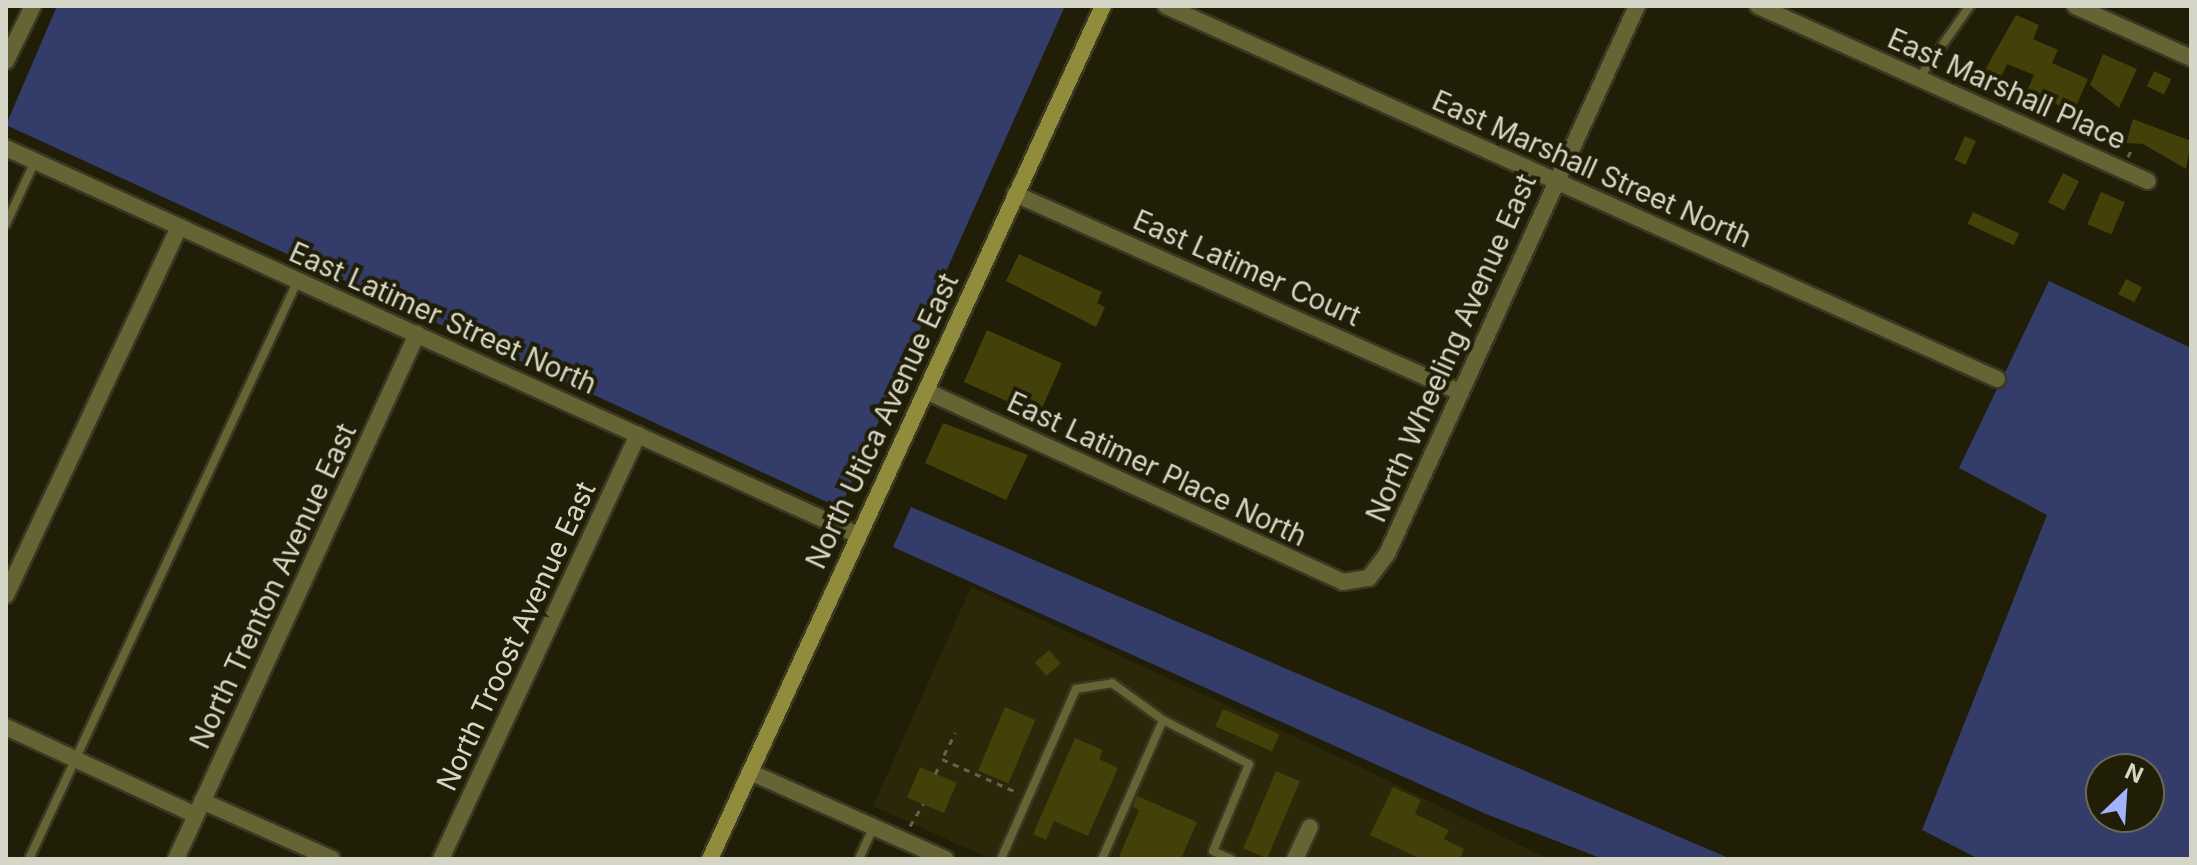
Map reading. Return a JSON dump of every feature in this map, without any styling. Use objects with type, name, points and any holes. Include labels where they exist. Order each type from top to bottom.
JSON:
[{"type":"main road","name":"North Utica Avenue East","points":[[710,859],[1103,6]]},
{"type":"street","points":[[6,61],[33,6]]},
{"type":"street","name":"East Marshall Street North","points":[[1166,6],[1997,379]]},
{"type":"street","name":"North Wheeling Avenue East","points":[[1369,578],[1387,554],[1457,391],[1637,6]]},
{"type":"street","name":"East Marshall Place","points":[[1758,6],[2147,181]]},
{"type":"street","points":[[2075,6],[2191,58]]},
{"type":"street","name":"East Latimer Street North","points":[[6,148],[858,535]]},
{"type":"street","name":"East Latimer Court","points":[[1015,194],[1457,391]]},
{"type":"street","points":[[6,595],[179,227]]},
{"type":"street","name":"North Trenton Avenue East","points":[[176,859],[417,334]]},
{"type":"street","name":"East Latimer Place North","points":[[926,391],[1343,582],[1369,578]]},
{"type":"street","name":"North Troost Avenue East","points":[[441,859],[638,435]]},
{"type":"street","points":[[6,727],[75,759],[332,859]]},
{"type":"street","points":[[750,772],[945,859]]},
{"type":"street","points":[[1295,859],[1310,827]]},
{"type":"lane","points":[[1919,78],[1970,6]]},
{"type":"lane","points":[[6,224],[35,161]]},
{"type":"lane","points":[[29,859],[298,280]]},
{"type":"lane","points":[[1001,859],[1076,689],[1112,683],[1163,720],[1249,764],[1211,855],[1231,859]]},
{"type":"lane","points":[[1102,859],[1163,720]]},
{"type":"lane","points":[[859,859],[873,827]]},
{"type":"path","points":[[955,733],[943,757],[1028,797]]},
{"type":"path","points":[[935,774],[939,767]]},
{"type":"path","points":[[909,829],[923,804]]},
{"type":"shaded area","points":[[57,6],[1065,6],[840,508],[6,125]]},
{"type":"shaded area","points":[[2049,281],[2191,348],[2191,859],[1979,859],[1922,830],[2047,515],[1959,468]]},
{"type":"shaded area","points":[[911,507],[1731,859],[1603,859],[1486,814],[893,547]]},
{"type":"shaded area","points":[[971,587],[1358,766],[1548,859],[991,859],[873,806]]},
{"type":"building","points":[[2016,15],[2039,25],[2033,39],[2058,50],[2052,63],[2088,79],[2073,113],[2028,89],[2034,75],[2007,64],[1999,82],[1982,75]]},
{"type":"building","points":[[2103,54],[2137,69],[2119,108],[2090,85]]},
{"type":"building","points":[[2154,71],[2171,79],[2164,94],[2147,86]]},
{"type":"building","points":[[2133,119],[2191,141],[2186,169],[2143,144],[2126,143]]},
{"type":"building","points":[[1965,136],[1976,141],[1965,165],[1954,160]]},
{"type":"building","points":[[2063,173],[2079,181],[2064,211],[2048,202]]},
{"type":"building","points":[[2101,192],[2125,202],[2111,234],[2087,224]]},
{"type":"building","points":[[1973,212],[2019,234],[2014,245],[1968,224]]},
{"type":"building","points":[[1019,254],[1102,292],[1097,303],[1105,307],[1096,327],[1006,281]]},
{"type":"building","points":[[2126,279],[2142,287],[2134,302],[2118,294]]},
{"type":"building","points":[[987,330],[1062,363],[1039,415],[964,382]]},
{"type":"building","points":[[943,423],[1028,455],[1006,500],[925,463]]},
{"type":"building","points":[[1049,650],[1061,664],[1046,676],[1035,662]]},
{"type":"building","points":[[1005,707],[1035,720],[1008,783],[978,771]]},
{"type":"building","points":[[1223,709],[1280,734],[1272,752],[1215,726]]},
{"type":"building","points":[[1075,738],[1103,750],[1099,759],[1118,768],[1088,836],[1054,821],[1046,840],[1033,834]]},
{"type":"building","points":[[920,767],[957,783],[944,813],[907,797]]},
{"type":"building","points":[[1276,771],[1300,781],[1267,858],[1243,848]]},
{"type":"building","points":[[1393,787],[1421,800],[1415,814],[1449,830],[1444,839],[1464,849],[1460,859],[1421,859],[1370,835]]},
{"type":"building","points":[[1137,796],[1197,822],[1181,859],[1118,859],[1139,810],[1133,807]]}]
